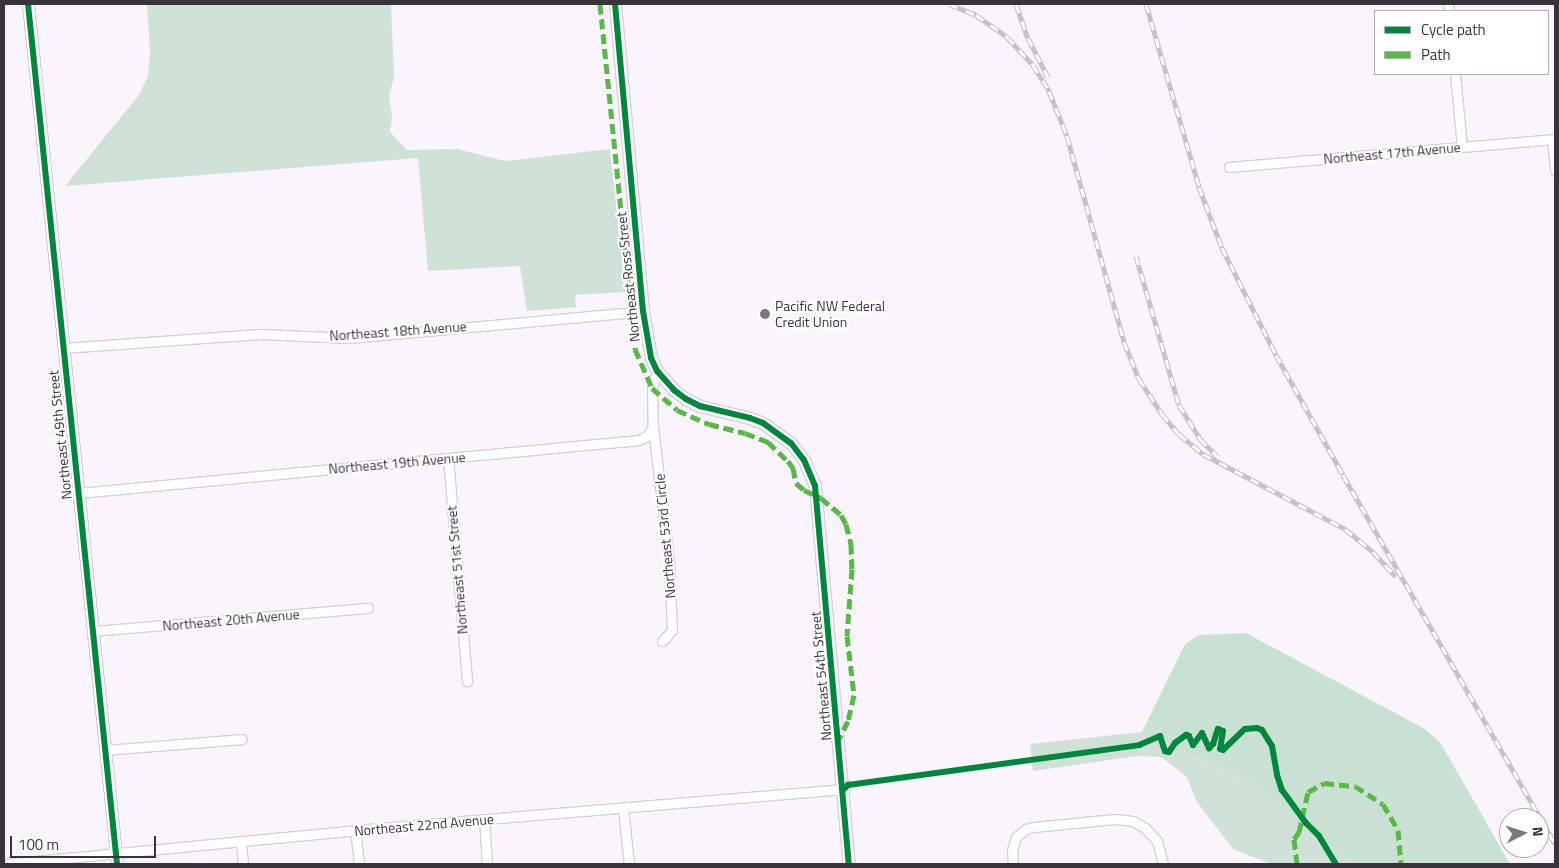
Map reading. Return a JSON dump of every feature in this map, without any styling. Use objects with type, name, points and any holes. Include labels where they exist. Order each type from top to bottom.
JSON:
[{"type":"street","name":"Northeast 49th Street","points":[[28,4],[117,864]]},
{"type":"street","name":"Northeast Ross Street","points":[[615,4],[647,342],[657,371],[674,390],[686,399],[717,411],[750,418],[775,430],[791,443],[804,460],[815,486]]},
{"type":"street","points":[[1455,75],[1462,147]]},
{"type":"street","points":[[1554,140],[1555,171]]},
{"type":"street","name":"Northeast 17th Avenue","points":[[1229,167],[1554,140]]},
{"type":"street","name":"Northeast 18th Avenue","points":[[63,348],[260,334],[349,338],[644,311]]},
{"type":"street","points":[[654,427],[652,388],[657,371]]},
{"type":"street","name":"Northeast 19th Avenue","points":[[79,493],[639,440],[647,436],[654,427]]},
{"type":"street","name":"Northeast 53rd Circle","points":[[654,427],[668,553],[672,630],[662,641]]},
{"type":"street","name":"Northeast 51st Street","points":[[448,458],[467,681]]},
{"type":"street","name":"Northeast 54th Street","points":[[815,486],[844,789],[849,864]]},
{"type":"street","name":"Northeast 20th Avenue","points":[[93,631],[368,608]]},
{"type":"street","points":[[105,750],[242,739]]},
{"type":"street","name":"Northeast 22nd Avenue","points":[[4,864],[355,830],[844,789]]},
{"type":"street","points":[[623,808],[628,864]]},
{"type":"street","points":[[484,819],[487,864]]},
{"type":"street","points":[[1013,864],[1012,850],[1016,837],[1033,827],[1115,819],[1133,821],[1145,828],[1157,841],[1163,864]]},
{"type":"street","points":[[355,830],[359,864]]},
{"type":"street","points":[[241,841],[243,864]]},
{"type":"green space","points":[[147,4],[391,4],[394,77],[389,95],[392,116],[390,132],[407,150],[457,149],[505,161],[610,149],[625,292],[575,295],[576,307],[527,311],[520,266],[428,271],[418,158],[65,186],[139,95],[148,76],[150,53]]},
{"type":"green space","points":[[1246,633],[1425,729],[1440,742],[1499,845],[1499,858],[1507,858],[1510,864],[1355,864],[1239,776],[1142,732],[1185,644],[1199,635]]},
{"type":"green space","points":[[1142,732],[1239,776],[1355,864],[1271,864],[1233,849],[1197,802],[1186,776],[1161,757],[1137,756],[1033,771],[1030,744]]},
{"type":"railway","points":[[949,4],[976,15],[1007,37],[1033,65],[1049,91],[1067,136],[1124,342],[1139,379],[1162,414],[1179,434],[1203,454],[1345,529],[1373,552],[1395,576]]},
{"type":"railway","points":[[1016,4],[1028,38],[1048,77]]},
{"type":"railway","points":[[1146,4],[1199,187],[1222,248],[1276,355],[1343,475],[1555,843]]},
{"type":"railway","points":[[1136,256],[1179,405],[1200,439],[1218,457]]},
{"type":"marked path","points":[[600,4],[635,349],[652,388],[677,410],[709,424],[745,433],[768,442],[793,468],[796,483],[804,490],[821,498],[841,515],[846,524],[851,544],[852,569],[847,636],[854,695],[848,721],[839,739]]},
{"type":"marked path","points":[[1297,864],[1294,839],[1299,832],[1308,792],[1324,783],[1355,786],[1383,804],[1398,830],[1401,864]]},
{"type":"cycle path","points":[[28,4],[117,864]]},
{"type":"cycle path","points":[[615,4],[643,311],[651,358],[657,371],[674,390],[686,399],[700,406],[763,423],[791,443],[804,460],[815,486],[849,864]]},
{"type":"cycle path","points":[[844,789],[848,785],[1139,745],[1160,736],[1165,751],[1169,752],[1175,743],[1186,735],[1189,736],[1193,745],[1202,733],[1209,748],[1213,744],[1218,729],[1223,731],[1220,749],[1223,750],[1245,729],[1257,728],[1262,730],[1272,746],[1277,775],[1282,790],[1306,823],[1319,836],[1336,864]]},
{"type":"place","name":"Pacific NW Federal Credit Union","points":[[765,314]]}]
